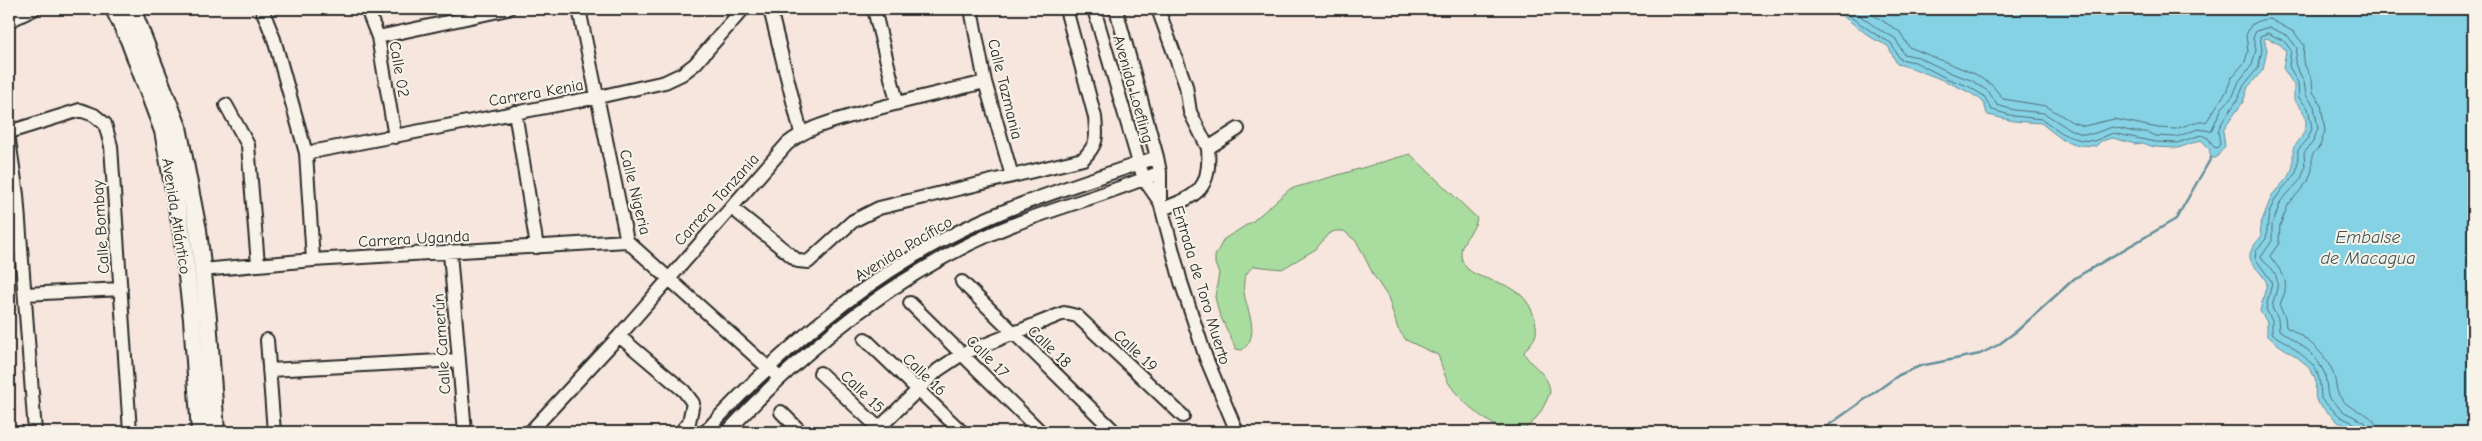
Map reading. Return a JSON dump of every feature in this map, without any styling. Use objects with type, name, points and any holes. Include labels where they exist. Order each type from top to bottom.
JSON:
[{"type":"main road","name":"Avenida Atlántico","points":[[114,9],[163,131],[182,233],[192,319],[200,432]]},
{"type":"main road","name":"Avenida Atlántico","points":[[132,9],[178,127],[198,230],[208,318],[216,432]]},
{"type":"street","points":[[9,21],[34,9]]},
{"type":"street","points":[[262,9],[274,39],[306,153],[313,260]]},
{"type":"street","name":"Calle 02","points":[[367,9],[378,37],[395,137]]},
{"type":"street","points":[[378,37],[508,9]]},
{"type":"street","name":"Calle Nigeria","points":[[579,9],[627,241],[781,379]]},
{"type":"street","name":"Carrera Kenia","points":[[306,153],[598,97],[665,82],[682,74],[695,64],[743,9]]},
{"type":"street","points":[[770,9],[801,133]]},
{"type":"street","points":[[874,9],[897,102]]},
{"type":"street","name":"Calle Tazmania","points":[[971,9],[986,82],[1012,176]]},
{"type":"street","points":[[732,208],[798,261],[808,262],[852,221],[879,208],[1083,158],[1094,149],[1097,135],[1095,117],[1066,9]]},
{"type":"street","name":"Avenida Loefling","points":[[1094,9],[1144,179]]},
{"type":"street","name":"Avenida Loefling","points":[[1116,9],[1158,157],[1160,172]]},
{"type":"street","points":[[1158,9],[1186,86],[1190,112],[1208,148],[1209,169],[1198,192],[1182,202],[1161,206]]},
{"type":"street","name":"Carrera Tanzania","points":[[530,432],[619,336],[787,144],[801,133],[815,126],[897,102],[986,82]]},
{"type":"street","points":[[226,106],[248,145],[258,264]]},
{"type":"street","name":"Calle Bombay","points":[[9,132],[80,110],[94,115],[105,124],[111,146],[130,432]]},
{"type":"street","points":[[515,112],[537,246]]},
{"type":"street","points":[[1208,148],[1238,129]]},
{"type":"street","points":[[9,140],[17,195],[35,432]]},
{"type":"street","name":"Avenida Pacífico","points":[[705,432],[769,369],[852,298],[898,266],[946,238],[1005,212],[1158,157]]},
{"type":"street","name":"Avenida Pacífico","points":[[727,432],[781,379],[861,310],[906,278],[953,251],[1034,217],[1160,172]]},
{"type":"street","name":"Entrada de Toro Muerto","points":[[1160,172],[1161,206],[1196,330],[1237,432]]},
{"type":"street","name":"Entrada de Toro Muerto","points":[[1144,179],[1161,206]]},
{"type":"street","name":"Carrera Uganda","points":[[202,270],[313,260],[627,241]]},
{"type":"street","name":"Calle Camerún","points":[[450,253],[465,432]]},
{"type":"street","name":"Calle 18","points":[[962,282],[1115,432]]},
{"type":"street","points":[[25,294],[121,289]]},
{"type":"street","name":"Calle 17","points":[[910,304],[1041,432]]},
{"type":"street","name":"Calle 19","points":[[1013,332],[1064,313],[1077,316],[1183,416]]},
{"type":"street","points":[[879,431],[938,370],[962,354],[1013,332]]},
{"type":"street","points":[[619,336],[684,391],[693,403],[689,422],[681,432]]},
{"type":"street","name":"Calle 16","points":[[865,339],[962,432]]},
{"type":"street","points":[[267,340],[274,432]]},
{"type":"street","points":[[269,370],[458,360]]},
{"type":"street","name":"Calle 15","points":[[820,373],[879,431]]},
{"type":"street","points":[[781,412],[801,432]]},
{"type":"green space","points":[[1410,154],[1477,218],[1462,246],[1461,256],[1465,266],[1481,277],[1515,290],[1525,299],[1532,311],[1536,325],[1536,334],[1524,353],[1547,380],[1550,392],[1535,420],[1520,431],[1511,432],[1501,428],[1479,414],[1452,387],[1438,355],[1406,340],[1398,329],[1388,297],[1374,276],[1357,242],[1344,231],[1335,231],[1328,234],[1316,249],[1282,269],[1254,266],[1246,275],[1244,285],[1245,296],[1252,331],[1250,341],[1242,350],[1236,349],[1219,313],[1215,297],[1219,273],[1215,264],[1215,256],[1224,239],[1253,221],[1290,189]]},
{"type":"water","name":"Embalse de Macagua","points":[[1825,9],[2473,9],[2473,432],[2361,432],[2338,422],[2317,402],[2315,396],[2316,383],[2310,369],[2267,335],[2267,322],[2260,311],[2267,283],[2251,262],[2250,257],[2254,245],[2261,237],[2260,226],[2272,195],[2290,175],[2293,166],[2293,148],[2302,136],[2306,124],[2304,113],[2294,100],[2294,85],[2283,68],[2286,51],[2281,45],[2267,38],[2264,39],[2267,50],[2263,70],[2248,87],[2243,102],[2223,131],[2225,146],[2216,158],[2211,158],[2209,148],[2201,140],[2178,148],[2154,147],[2143,143],[2135,144],[2113,138],[2101,141],[2096,146],[2079,145],[2063,140],[2041,123],[2014,121],[1988,115],[1982,101],[1976,96],[1941,80],[1897,64],[1888,46],[1872,38],[1840,14]]},
{"type":"waterway","points":[[1819,432],[1899,375],[1920,366],[1980,354],[1998,345],[2018,330],[2075,278],[2176,219],[2211,158]]}]
